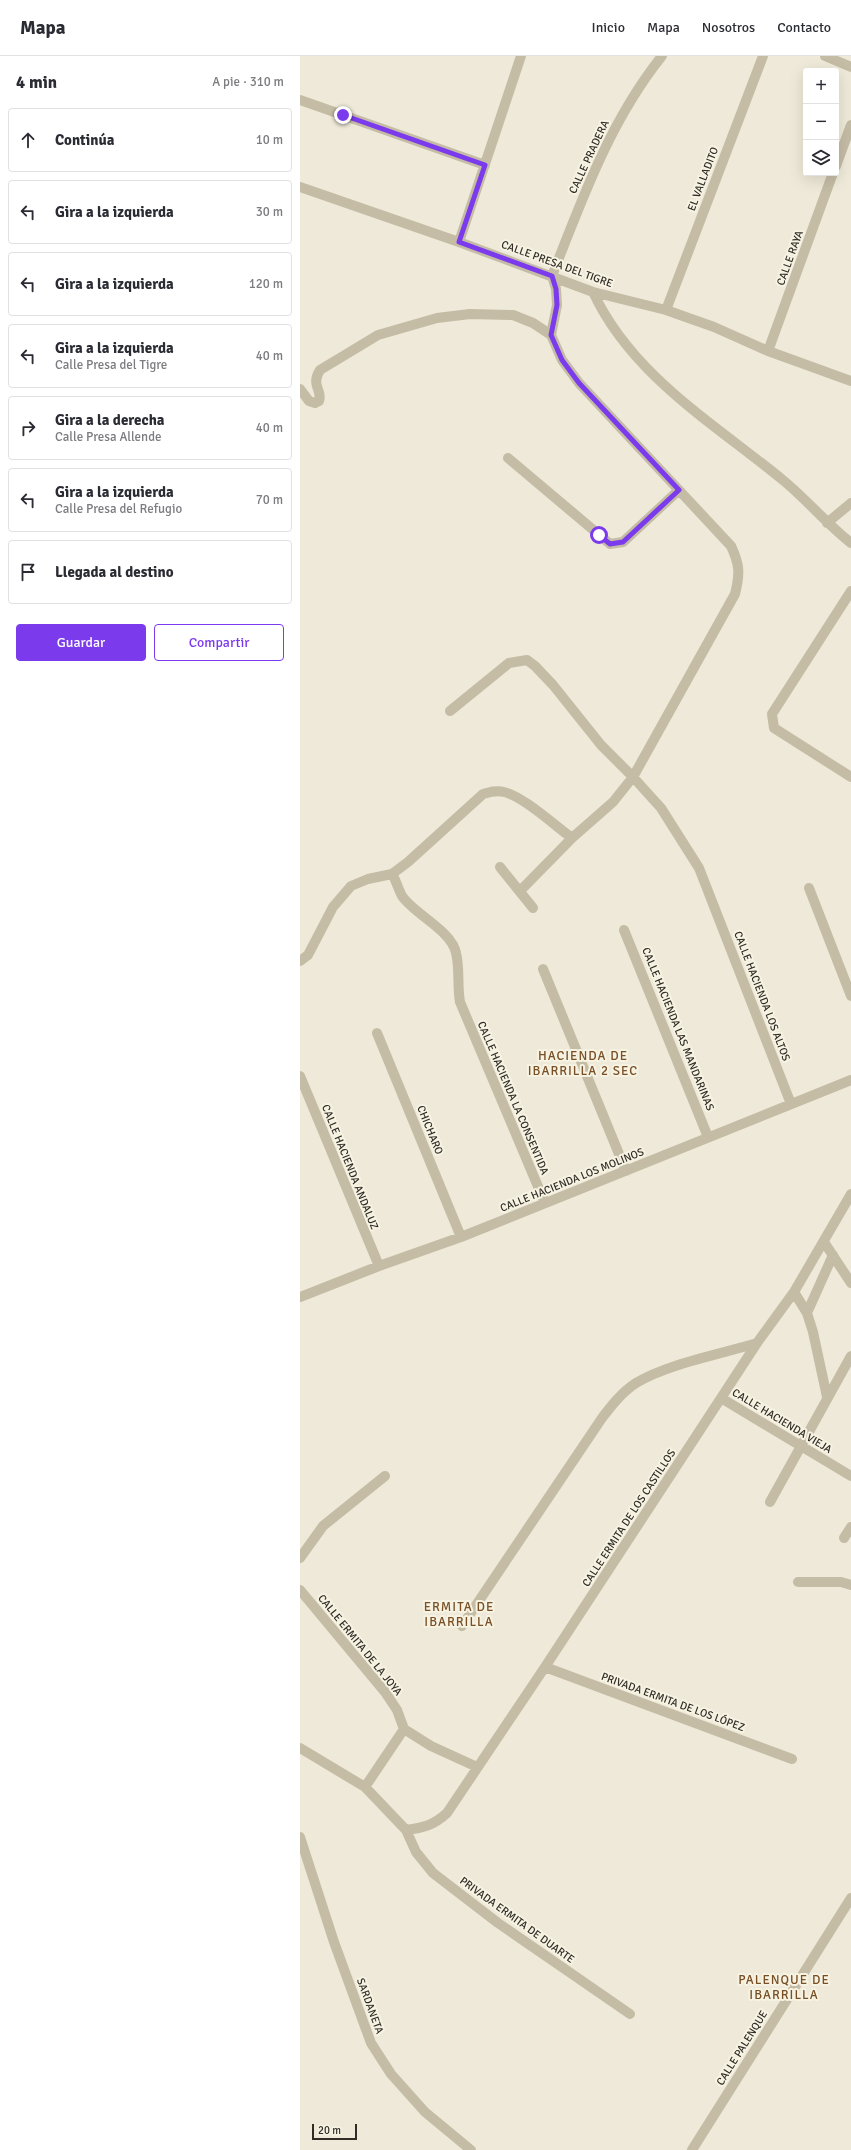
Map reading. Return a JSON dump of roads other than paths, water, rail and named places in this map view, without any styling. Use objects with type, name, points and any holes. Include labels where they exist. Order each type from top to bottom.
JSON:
[{"type":"street","points":[[459,242],[521,56]]},
{"type":"street","name":"CALLE PRADERA","points":[[552,276],[584,195],[606,146],[643,80],[662,56]]},
{"type":"street","name":"EL VALLADITO","points":[[666,310],[763,56]]},
{"type":"street","points":[[825,56],[851,67]]},
{"type":"street","points":[[300,100],[485,165]]},
{"type":"street","points":[[839,158],[851,125]]},
{"type":"street","name":"CALLE RAYA","points":[[768,351],[832,176]]},
{"type":"street","name":"CALLE PRESA DEL TIGRE","points":[[300,187],[459,242],[593,292],[666,310],[714,327],[768,351],[851,381]]},
{"type":"street","points":[[551,335],[557,305],[556,289],[552,276]]},
{"type":"street","points":[[593,292],[611,327],[648,370],[724,436],[785,482],[827,523],[851,543]]},
{"type":"street","points":[[300,389],[310,401],[315,403],[319,401],[320,397],[316,387],[316,377],[320,370],[378,335],[437,318],[470,314],[513,315],[533,323],[551,335],[562,360],[579,383],[731,546],[738,561],[739,576],[735,594],[633,777],[613,802],[572,838],[520,891]]},
{"type":"street","points":[[508,458],[610,544],[623,542],[679,490]]},
{"type":"street","points":[[827,523],[851,503]]},
{"type":"street","points":[[851,592],[772,714],[774,728],[851,777]]},
{"type":"street","name":"CALLE HACIENDA LOS ALTOS","points":[[450,711],[508,663],[527,660],[554,685],[602,745],[660,808],[700,868],[791,1104]]},
{"type":"street","points":[[300,961],[308,955],[333,908],[351,886],[368,879],[392,874],[408,862],[483,794],[494,791],[504,792],[516,797],[572,838]]},
{"type":"street","points":[[500,867],[533,908]]},
{"type":"street","name":"CALLE HACIENDA LA CONSENTIDA","points":[[392,874],[398,884],[402,896],[449,940],[456,952],[457,986],[460,1002],[545,1203]]},
{"type":"street","points":[[809,888],[851,996]]},
{"type":"street","name":"CALLE HACIENDA LAS MANDARINAS","points":[[624,930],[708,1138]]},
{"type":"street","points":[[543,969],[626,1171]]},
{"type":"street","name":"CHICHARO","points":[[377,1032],[461,1237]]},
{"type":"street","name":"CALLE HACIENDA ANDALUZ","points":[[300,1076],[378,1266]]},
{"type":"street","name":"CALLE HACIENDA LOS MOLINOS","points":[[300,1297],[378,1266],[461,1237],[851,1080]]},
{"type":"street","name":"CALLE ERMITA DE LOS CASTILLOS","points":[[406,1830],[426,1827],[436,1823],[447,1813],[545,1668],[757,1343],[794,1292],[851,1194]]},
{"type":"street","points":[[824,1242],[851,1283]]},
{"type":"street","points":[[807,1313],[833,1255]]},
{"type":"street","points":[[794,1292],[807,1313],[813,1332],[827,1397]]},
{"type":"street","points":[[462,1626],[602,1418],[618,1398],[635,1384],[656,1373],[757,1343]]},
{"type":"street","points":[[770,1502],[851,1356]]},
{"type":"street","name":"CALLE HACIENDA VIEJA","points":[[721,1398],[851,1476]]},
{"type":"street","points":[[300,1558],[323,1526],[385,1476]]},
{"type":"street","points":[[844,1538],[851,1527]]},
{"type":"street","points":[[798,1582],[840,1582],[851,1585]]},
{"type":"street","name":"CALLE ERMITA DE LA JOYA","points":[[300,1590],[385,1692],[397,1710],[404,1729]]},
{"type":"street","name":"PRIVADA ERMITA DE LOS LÓPEZ","points":[[545,1668],[792,1759]]},
{"type":"street","points":[[365,1786],[404,1729],[431,1746],[477,1767]]},
{"type":"street","name":"PRIVADA ERMITA DE DUARTE","points":[[300,1748],[365,1786],[406,1830],[416,1852],[433,1873],[498,1924],[630,2014]]},
{"type":"street","name":"SARDANETA","points":[[300,1837],[370,2043],[391,2074],[425,2112],[472,2150]]},
{"type":"street","name":"CALLE PALENQUE","points":[[692,2150],[851,1898]]},
{"type":"district","name":"HACIENDA DE IBARRILLA 2 SEC","points":[[583,1064]]},
{"type":"district","name":"ERMITA DE IBARRILLA","points":[[459,1614]]},
{"type":"district","name":"PALENQUE DE IBARRILLA","points":[[784,1988]]}]
